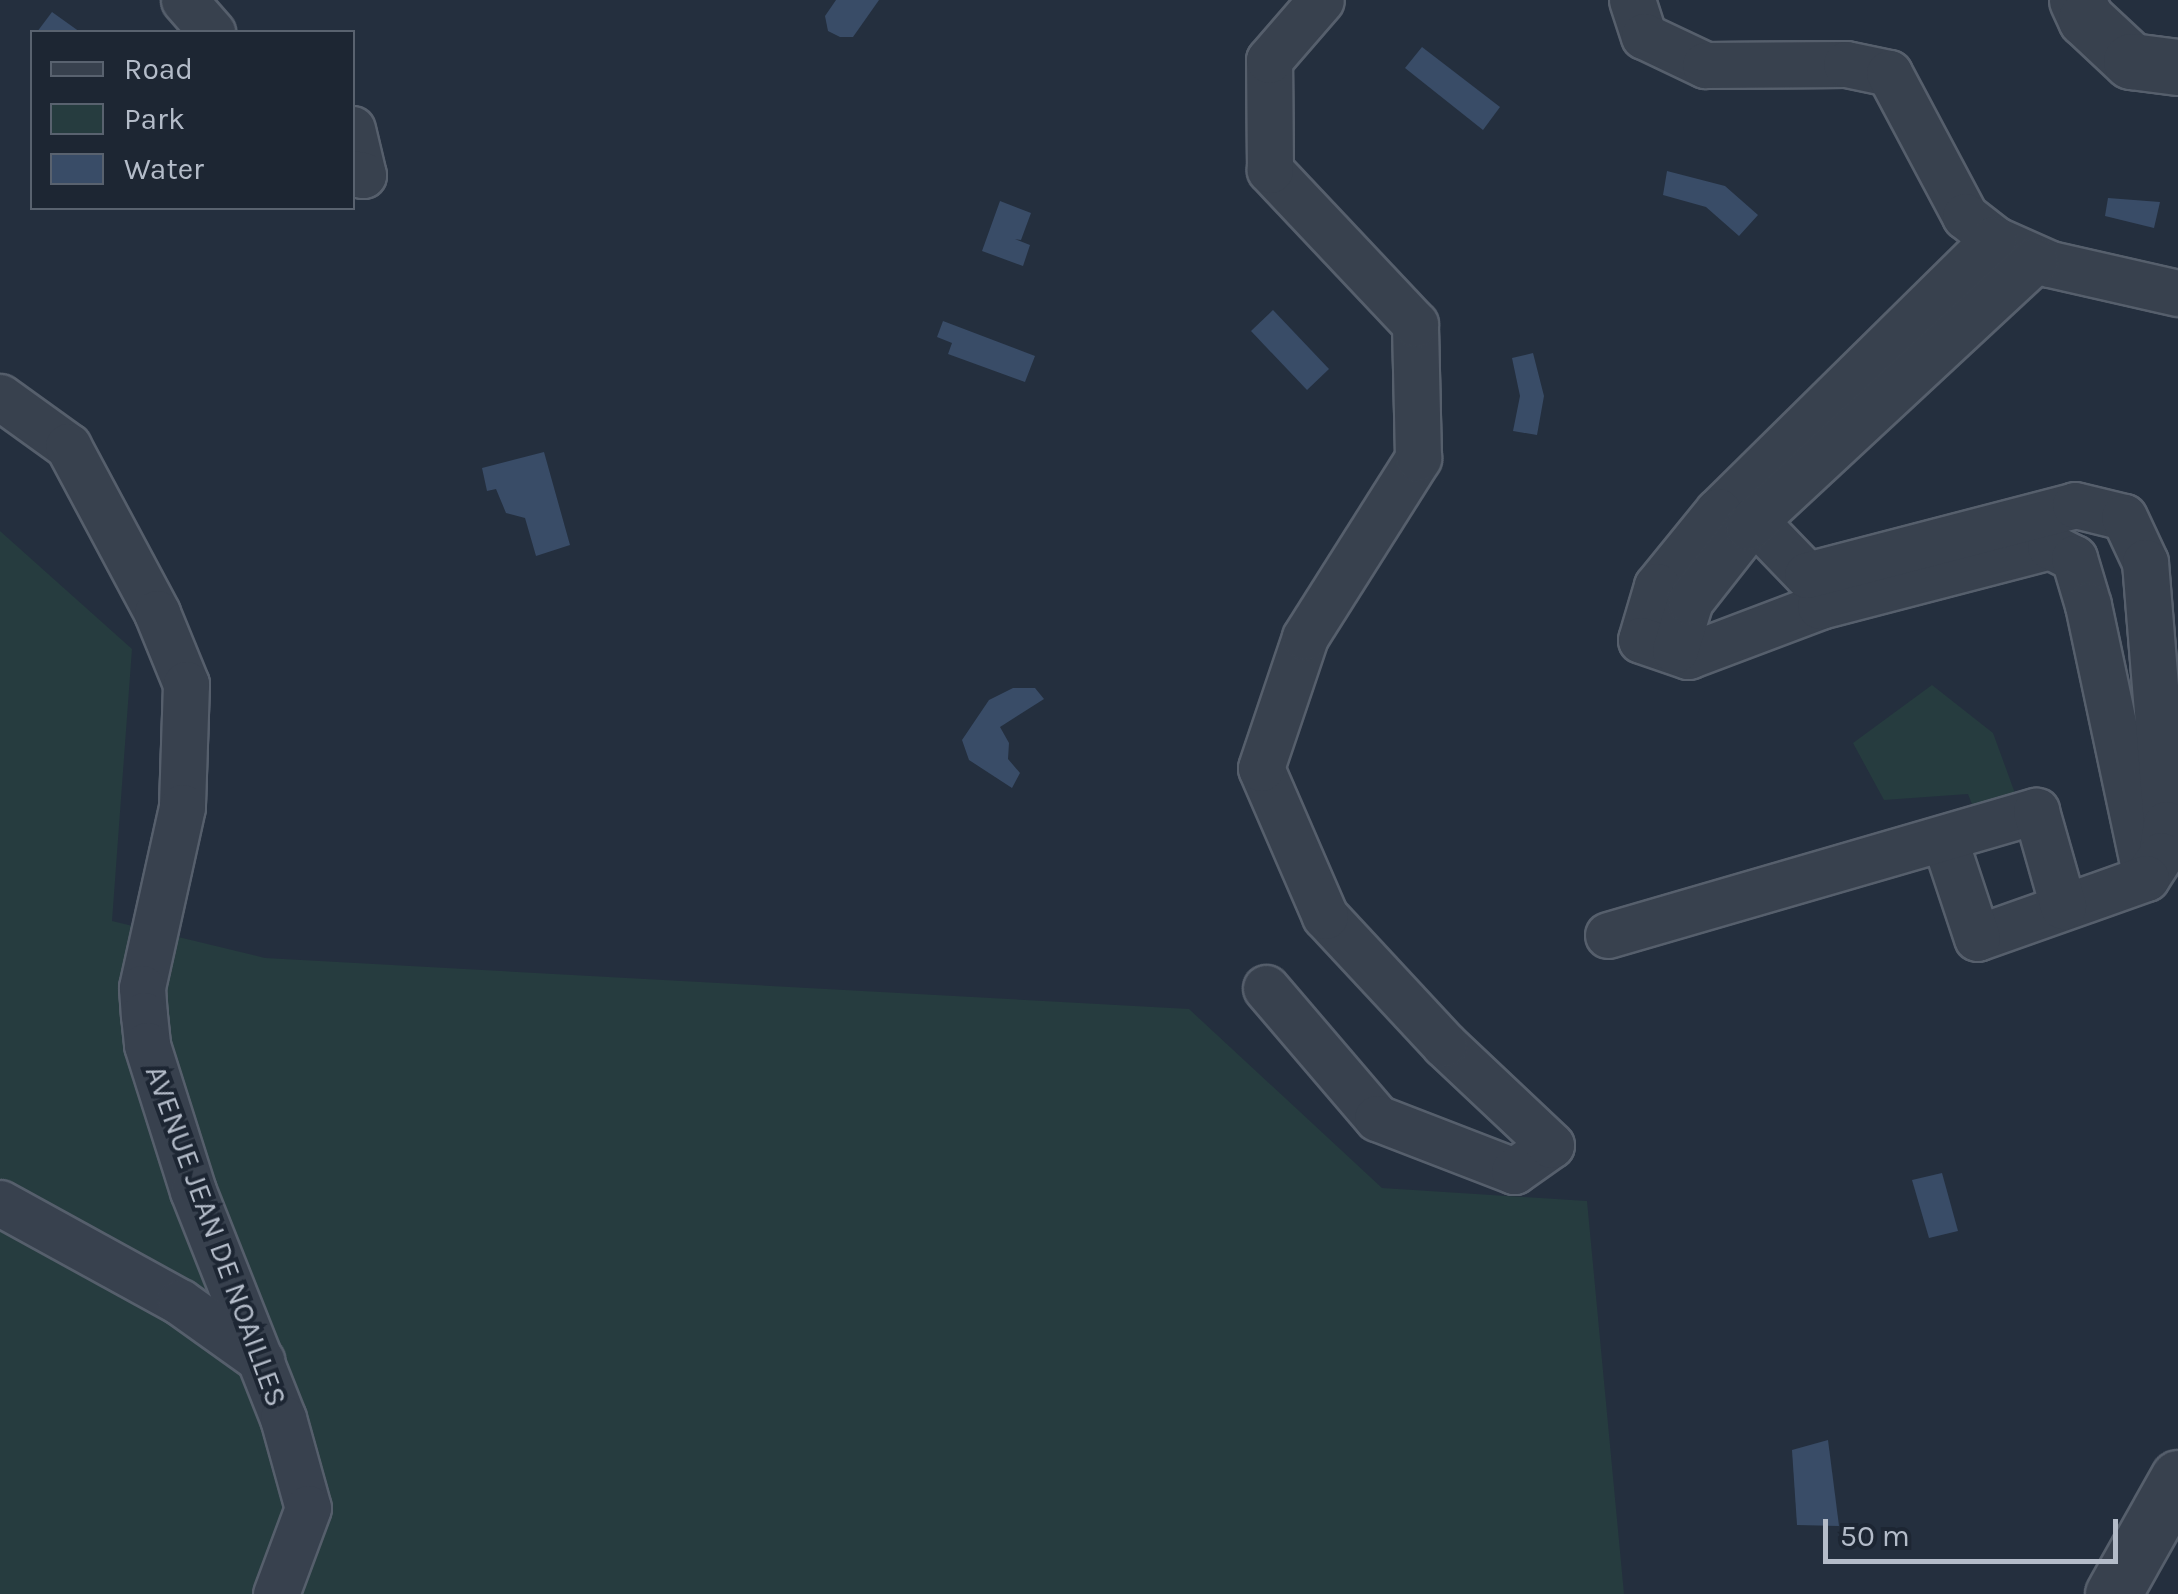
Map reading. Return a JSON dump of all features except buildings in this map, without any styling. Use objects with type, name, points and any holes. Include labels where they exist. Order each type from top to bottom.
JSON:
[{"type":"street","points":[[184,0],[210,30]]},
{"type":"street","points":[[1266,988],[1378,1118],[1514,1171],[1551,1145],[1444,1044],[1325,916],[1261,768],[1304,636],[1418,458],[1414,324],[1270,170],[1269,60],[1321,0]]},
{"type":"street","points":[[1632,0],[1644,36],[1705,65],[1846,64],[1890,73],[1965,216],[1994,240],[2035,260],[2178,293]]},
{"type":"street","points":[[2078,0],[2086,19],[2131,61],[2178,68]]},
{"type":"street","points":[[355,142],[363,175],[355,174]]},
{"type":"street","points":[[1658,645],[1700,584],[1754,520],[1785,467],[1994,240]]},
{"type":"street","points":[[1658,645],[1657,586],[1785,467],[2035,260]]},
{"type":"street","name":"AVENUE JEAN DE NOAILLES","points":[[0,397],[68,446],[157,613],[186,684],[182,807],[142,988],[145,1030],[193,1191],[261,1360],[308,1508],[276,1594]]},
{"type":"street","points":[[1754,520],[1807,574],[2075,505],[2124,517],[2144,562],[2166,824],[2161,854],[2146,878],[1977,938],[1945,840]]},
{"type":"street","points":[[1658,645],[1688,656],[1820,606],[2050,546],[2074,558],[2146,878]]},
{"type":"street","points":[[1608,935],[2036,811],[2063,906]]},
{"type":"street","points":[[0,1203],[180,1302],[261,1360]]},
{"type":"street","points":[[2112,1594],[2178,1478]]},
{"type":"green space","points":[[0,531],[132,649],[112,921],[265,958],[1189,1009],[1382,1188],[1587,1201],[1624,1594],[0,1594]]},
{"type":"green space","points":[[1932,685],[1993,733],[2016,796],[1973,807],[1968,794],[1884,800],[1853,743]]},
{"type":"water","points":[[836,0],[879,0],[853,37],[840,37],[828,31],[825,16]]},
{"type":"water","points":[[52,12],[77,30],[38,30]]},
{"type":"water","points":[[1422,47],[1500,107],[1483,130],[1405,68]]},
{"type":"water","points":[[1667,171],[1725,186],[1758,215],[1739,236],[1706,207],[1663,195]]},
{"type":"water","points":[[2108,198],[2160,202],[2154,228],[2105,216]]},
{"type":"water","points":[[1000,201],[1031,213],[1021,240],[1015,239],[1030,245],[1023,266],[982,251]]},
{"type":"water","points":[[1273,310],[1329,369],[1307,390],[1251,331]]},
{"type":"water","points":[[943,321],[1035,356],[1025,382],[948,354],[952,343],[937,337]]},
{"type":"water","points":[[1533,353],[1544,396],[1537,435],[1513,431],[1520,396],[1512,358]]},
{"type":"water","points":[[544,452],[570,545],[536,556],[525,518],[506,513],[496,489],[487,491],[482,468]]},
{"type":"water","points":[[1013,688],[1035,688],[1044,699],[1000,727],[1009,743],[1008,759],[1020,773],[1012,788],[969,760],[962,740],[989,700]]},
{"type":"water","points":[[1942,1173],[1958,1231],[1929,1238],[1912,1180]]},
{"type":"water","points":[[1828,1440],[1839,1526],[1797,1525],[1792,1450]]}]
